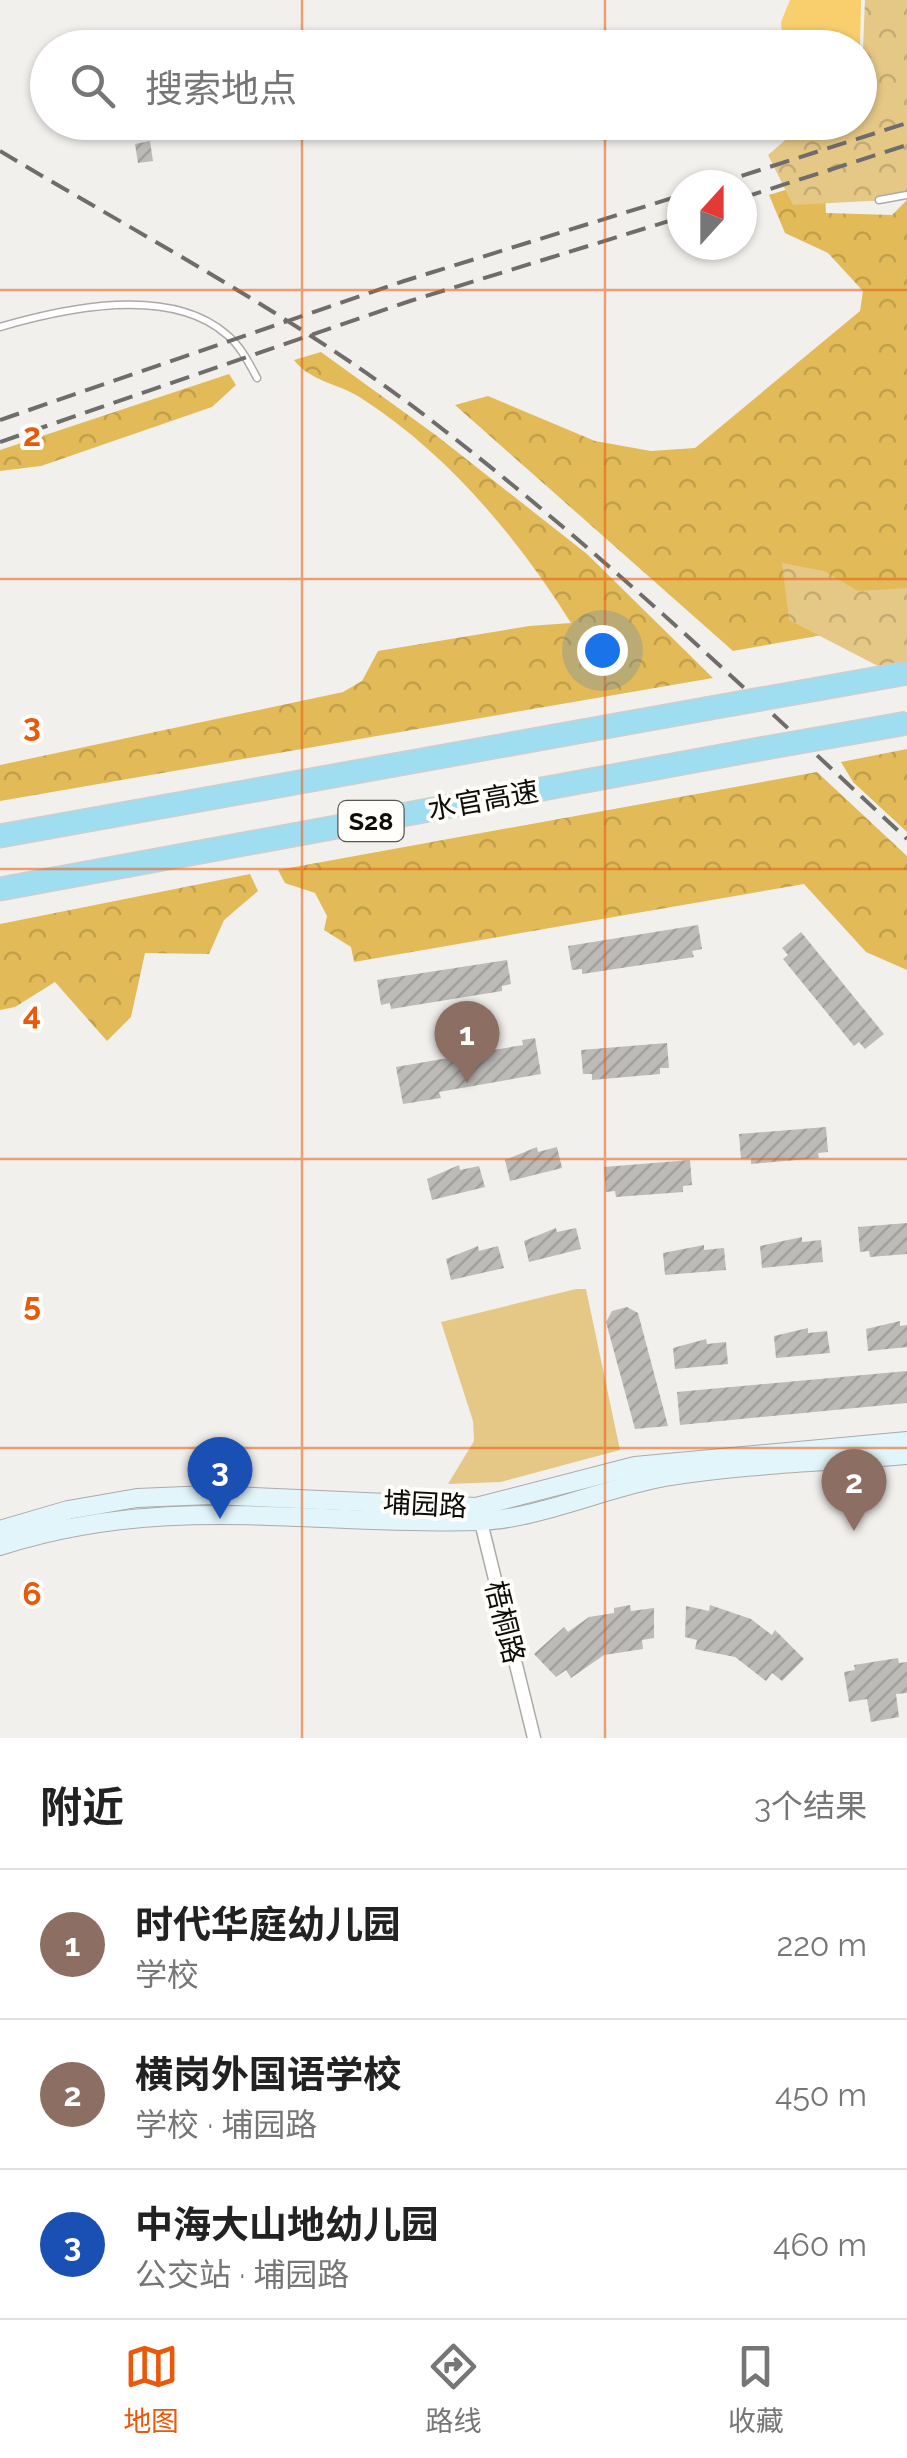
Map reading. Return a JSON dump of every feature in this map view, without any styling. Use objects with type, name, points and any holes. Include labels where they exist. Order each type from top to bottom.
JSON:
[{"type":"highway","name":"水官高速","points":[[0,836],[907,673]]},
{"type":"highway","name":"水官高速","points":[[0,889],[907,723]]},
{"type":"street","name":"埔园路","points":[[0,1530],[68,1510],[137,1498],[210,1495],[479,1514],[635,1466],[907,1441]]},
{"type":"street","name":"埔园路","points":[[0,1546],[85,1524],[151,1514],[479,1514],[668,1476],[907,1455]]},
{"type":"street","name":"梧桐路","points":[[479,1514],[534,1738]]},
{"type":"lane","points":[[879,200],[907,194]]},
{"type":"lane","points":[[0,327],[97,308],[183,312],[226,333],[258,378]]},
{"type":"green space","points":[[865,0],[907,0],[907,199],[793,205],[768,155],[785,140],[877,140],[877,30],[864,30]]},
{"type":"green space","points":[[824,178],[826,213],[892,215],[907,200],[907,620],[733,651],[455,405],[488,396],[595,441],[651,451],[695,448],[860,311],[863,291],[828,253],[785,233],[769,195]]},
{"type":"green space","points":[[321,352],[437,436],[587,554],[713,678],[0,801],[0,765],[343,692],[362,681],[378,651],[529,626],[571,623],[528,559],[451,471],[392,420],[352,393],[308,373],[294,360]]},
{"type":"green space","points":[[229,374],[236,385],[212,407],[41,466],[0,471],[0,450]]},
{"type":"green space","points":[[782,563],[824,571],[858,591],[907,588],[907,681],[789,620]]},
{"type":"green space","points":[[907,749],[907,832],[853,782],[841,762]]},
{"type":"green space","points":[[817,772],[907,856],[907,970],[866,952],[804,884],[354,962],[351,947],[324,930],[327,916],[315,893],[285,883],[278,870]]},
{"type":"green space","points":[[250,874],[258,891],[224,920],[209,954],[145,953],[131,1017],[107,1041],[55,982],[15,1007],[0,1010],[0,924]]},
{"type":"green space","points":[[586,1289],[620,1450],[501,1482],[448,1484],[474,1441],[473,1421],[441,1322]]},
{"type":"shaded area","points":[[790,0],[861,0],[860,30],[782,30]]},
{"type":"building","points":[[150,141],[153,161],[138,163],[135,144]]},
{"type":"building","points":[[698,925],[702,949],[692,951],[694,957],[582,974],[582,969],[572,970],[568,946]]},
{"type":"building","points":[[801,932],[884,1034],[865,1049],[859,1042],[854,1046],[783,959],[788,955],[782,948]]},
{"type":"building","points":[[507,960],[511,984],[502,986],[502,991],[391,1009],[390,1003],[381,1005],[377,980]]},
{"type":"building","points":[[535,1038],[541,1074],[439,1092],[441,1098],[403,1104],[396,1067],[523,1045],[522,1040]]},
{"type":"building","points":[[667,1043],[669,1068],[660,1068],[660,1074],[592,1080],[592,1074],[583,1074],[581,1050]]},
{"type":"building","points":[[826,1127],[828,1152],[818,1153],[819,1158],[751,1164],[751,1158],[741,1159],[739,1134]]},
{"type":"building","points":[[537,1147],[538,1152],[557,1147],[562,1168],[510,1181],[505,1160]]},
{"type":"building","points":[[690,1160],[692,1185],[683,1186],[683,1192],[616,1197],[615,1191],[606,1192],[604,1167]]},
{"type":"building","points":[[459,1165],[460,1170],[479,1166],[485,1187],[432,1200],[427,1179]]},
{"type":"building","points":[[907,1223],[907,1254],[870,1257],[869,1251],[860,1252],[858,1227]]},
{"type":"building","points":[[556,1228],[557,1232],[576,1228],[581,1249],[529,1262],[524,1241]]},
{"type":"building","points":[[802,1237],[802,1242],[821,1240],[823,1262],[762,1268],[760,1246]]},
{"type":"building","points":[[704,1245],[704,1250],[724,1248],[726,1270],[665,1275],[663,1253]]},
{"type":"building","points":[[478,1246],[479,1251],[498,1246],[504,1268],[451,1280],[446,1259]]},
{"type":"building","points":[[627,1307],[638,1313],[668,1426],[635,1429],[606,1322],[612,1311]]},
{"type":"building","points":[[900,1321],[900,1326],[907,1325],[907,1347],[868,1351],[866,1329]]},
{"type":"building","points":[[808,1328],[808,1333],[827,1331],[830,1353],[776,1358],[774,1336]]},
{"type":"building","points":[[706,1339],[707,1344],[726,1342],[728,1364],[675,1369],[673,1348]]},
{"type":"building","points":[[907,1371],[907,1403],[680,1425],[677,1392]]},
{"type":"building","points":[[630,1605],[631,1611],[654,1608],[654,1638],[642,1640],[643,1649],[604,1655],[571,1678],[566,1670],[556,1677],[534,1654],[564,1627],[568,1632],[589,1617],[614,1613],[614,1608]]},
{"type":"building","points":[[710,1605],[751,1619],[772,1635],[775,1630],[804,1659],[782,1681],[772,1673],[766,1681],[735,1657],[695,1649],[697,1640],[685,1637],[686,1606],[709,1611]]},
{"type":"building","points":[[898,1658],[899,1663],[907,1662],[907,1693],[896,1694],[899,1717],[871,1722],[867,1699],[849,1702],[844,1672],[855,1670],[854,1665]]},
{"type":"railway","points":[[877,133],[907,123]]},
{"type":"railway","points":[[757,171],[854,140]]},
{"type":"railway","points":[[757,193],[907,145]]},
{"type":"railway","points":[[0,151],[332,349],[436,424],[618,574],[907,839]]},
{"type":"railway","points":[[0,420],[404,281],[667,200]]},
{"type":"railway","points":[[0,442],[410,301],[667,222]]},
{"type":"place","name":"时代华庭幼儿园","points":[[467,1083]]},
{"type":"place","name":"中海大山地幼儿园","points":[[220,1519]]},
{"type":"place","name":"横岗外国语学校","points":[[854,1531]]}]
